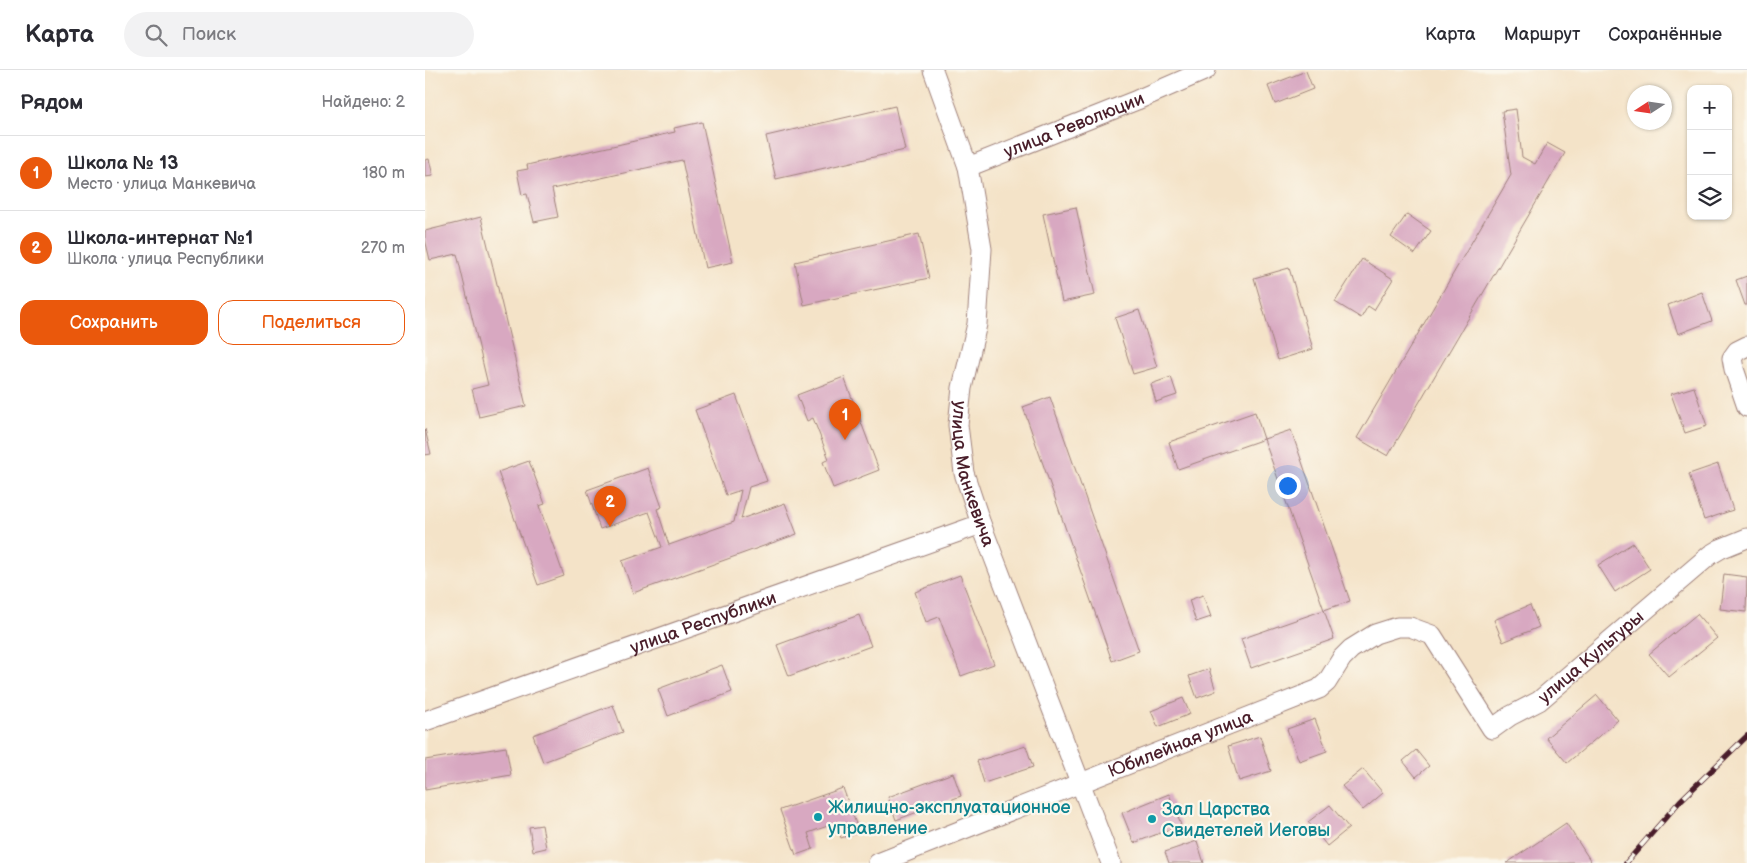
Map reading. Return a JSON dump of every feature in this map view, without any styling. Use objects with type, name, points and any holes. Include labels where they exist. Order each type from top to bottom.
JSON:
[{"type":"street","name":"улица Манкевича","points":[[933,70],[968,167],[982,249],[977,324],[962,388],[958,425],[964,472],[981,524],[1111,863]]},
{"type":"street","name":"улица Революции","points":[[968,167],[1206,70]]},
{"type":"street","points":[[1747,346],[1737,350],[1732,358],[1747,406]]},
{"type":"street","name":"улица Республики","points":[[425,721],[981,524]]},
{"type":"street","name":"улица Культуры","points":[[1451,665],[1492,729],[1510,716],[1539,701],[1710,555],[1720,548],[1747,538]]},
{"type":"street","name":"Юбилейная улица","points":[[878,863],[1319,689],[1327,682],[1342,658],[1351,649],[1375,634],[1397,626],[1410,627],[1432,636],[1451,665]]},
{"type":"building","points":[[1306,71],[1313,89],[1275,104],[1268,86]]},
{"type":"building","points":[[895,106],[905,150],[776,179],[766,136]]},
{"type":"building","points":[[1516,109],[1522,157],[1535,164],[1547,143],[1565,153],[1388,456],[1357,438],[1511,175],[1502,111]]},
{"type":"building","points":[[702,122],[733,262],[705,268],[682,160],[552,189],[558,217],[534,222],[527,194],[522,195],[517,171],[528,169],[527,165],[675,132],[674,128]]},
{"type":"building","points":[[429,159],[433,176],[425,177],[425,160]]},
{"type":"building","points":[[1076,207],[1095,295],[1062,302],[1043,214]]},
{"type":"building","points":[[1407,214],[1431,231],[1415,254],[1391,237]]},
{"type":"building","points":[[481,217],[526,406],[479,417],[472,389],[488,385],[457,254],[430,260],[425,231]]},
{"type":"building","points":[[919,234],[929,278],[804,305],[795,262]]},
{"type":"building","points":[[1362,259],[1393,279],[1374,310],[1368,306],[1361,318],[1335,302]]},
{"type":"building","points":[[1289,268],[1313,349],[1278,360],[1254,278]]},
{"type":"building","points":[[1747,276],[1747,305],[1745,305],[1736,280]]},
{"type":"building","points":[[1702,292],[1712,321],[1678,334],[1668,305]]},
{"type":"building","points":[[1139,310],[1157,367],[1133,374],[1115,318]]},
{"type":"building","points":[[844,377],[879,470],[833,488],[823,462],[829,459],[813,418],[807,421],[797,395]]},
{"type":"building","points":[[1171,377],[1177,395],[1156,402],[1151,384]]},
{"type":"building","points":[[1694,387],[1707,426],[1685,433],[1671,394]]},
{"type":"building","points":[[736,395],[767,481],[749,487],[741,519],[785,503],[797,534],[633,593],[622,561],[662,547],[649,512],[600,529],[587,490],[648,468],[662,507],[657,509],[669,545],[734,522],[741,490],[726,495],[695,410]]},
{"type":"building","points":[[1050,397],[1139,651],[1112,661],[1023,407]]},
{"type":"building","points":[[1255,412],[1264,439],[1178,469],[1169,442]]},
{"type":"building","points":[[425,429],[431,454],[425,455]]},
{"type":"building","points":[[1291,430],[1350,601],[1324,610],[1264,439]]},
{"type":"building","points":[[529,461],[545,504],[539,506],[564,576],[538,585],[498,472]]},
{"type":"building","points":[[1718,464],[1733,510],[1704,520],[1689,474]]},
{"type":"building","points":[[1633,543],[1650,569],[1615,592],[1598,565]]},
{"type":"building","points":[[1724,574],[1747,577],[1746,612],[1720,609]]},
{"type":"building","points":[[960,575],[994,664],[961,676],[939,617],[926,622],[915,592]]},
{"type":"building","points":[[1203,595],[1211,617],[1196,622],[1189,600]]},
{"type":"building","points":[[1530,605],[1539,627],[1503,642],[1494,620]]},
{"type":"building","points":[[1324,610],[1334,639],[1251,668],[1241,639]]},
{"type":"building","points":[[1697,614],[1717,638],[1669,677],[1649,654]]},
{"type":"building","points":[[859,615],[871,646],[789,676],[777,645]]},
{"type":"building","points":[[722,665],[732,692],[668,716],[658,689]]},
{"type":"building","points":[[1209,669],[1216,691],[1197,698],[1189,676]]},
{"type":"building","points":[[1597,695],[1618,720],[1567,763],[1546,738]]},
{"type":"building","points":[[1183,698],[1190,714],[1158,727],[1151,711]]},
{"type":"building","points":[[613,705],[623,732],[543,762],[533,735]]},
{"type":"building","points":[[1315,719],[1327,751],[1299,761],[1287,729]]},
{"type":"building","points":[[1260,736],[1271,771],[1239,781],[1228,746]]},
{"type":"building","points":[[1026,746],[1033,767],[984,783],[977,761]]},
{"type":"building","points":[[506,747],[511,775],[425,790],[425,760]]},
{"type":"building","points":[[1416,750],[1429,766],[1416,777],[1403,761]]},
{"type":"building","points":[[1363,769],[1383,793],[1363,810],[1342,786]]},
{"type":"building","points":[[953,773],[961,796],[896,820],[888,797]]},
{"type":"building","name":"Жилищно-эксплуатационное управление","points":[[843,788],[859,832],[841,838],[836,823],[808,833],[813,849],[796,855],[780,810]]},
{"type":"building","name":"Зал Царства Свидетелей Иеговы","points":[[1169,794],[1181,825],[1134,843],[1122,813]]},
{"type":"building","points":[[1330,805],[1349,828],[1327,846],[1308,822]]},
{"type":"building","points":[[1566,823],[1592,863],[1507,863]]},
{"type":"building","points":[[542,825],[546,848],[533,851],[529,827]]},
{"type":"building","points":[[1197,841],[1204,863],[1169,863],[1165,852]]},
{"type":"railway","points":[[1626,863],[1680,801],[1747,736]]},
{"type":"place","name":"Школа № 13","points":[[845,440]]},
{"type":"place","name":"Школа-интернат №1","points":[[610,527]]},
{"type":"place","name":"Жилищно-эксплуатационное управление","points":[[818,817]]},
{"type":"place","name":"Зал Царства Свидетелей Иеговы","points":[[1152,819]]}]
